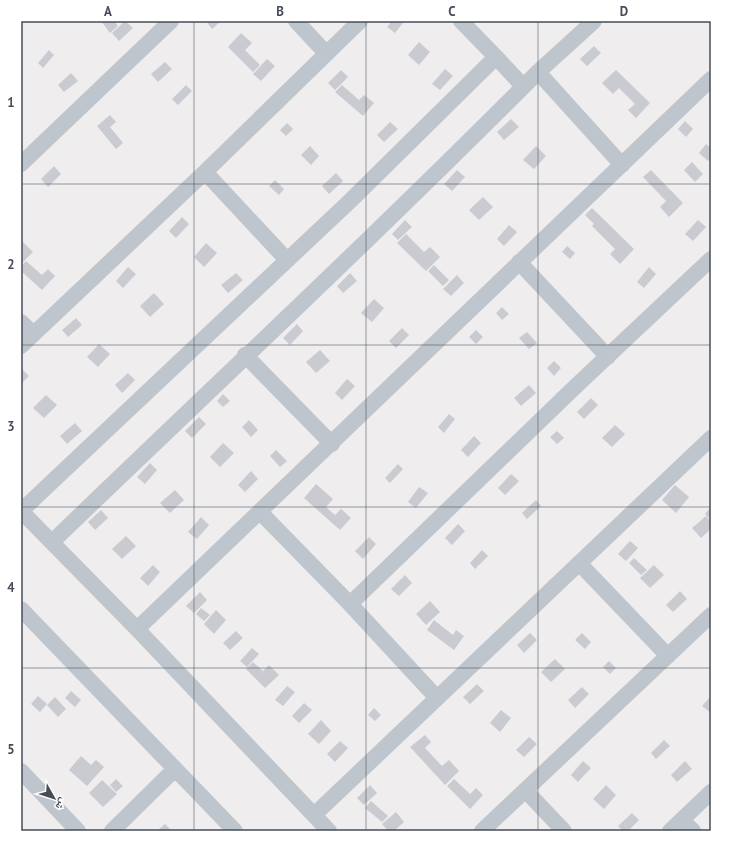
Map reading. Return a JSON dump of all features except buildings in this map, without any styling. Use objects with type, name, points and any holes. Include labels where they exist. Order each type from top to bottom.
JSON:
[{"type":"street","points":[[21,164],[171,21]]},
{"type":"street","points":[[296,21],[326,53]]},
{"type":"street","points":[[21,346],[205,172],[360,21]]},
{"type":"street","points":[[461,21],[523,86]]},
{"type":"street","points":[[52,542],[245,355],[343,264],[523,86],[594,21]]},
{"type":"street","points":[[329,831],[137,629],[21,511],[350,201],[496,57]]},
{"type":"street","points":[[538,72],[622,165]]},
{"type":"street","points":[[137,629],[332,444],[711,79]]},
{"type":"street","points":[[205,172],[287,260]]},
{"type":"street","points":[[350,604],[711,259]]},
{"type":"street","points":[[520,262],[608,357]]},
{"type":"street","points":[[21,322],[33,334]]},
{"type":"street","points":[[245,355],[332,444]]},
{"type":"street","points":[[314,815],[711,438]]},
{"type":"street","points":[[260,512],[350,604],[437,698]]},
{"type":"street","points":[[579,563],[668,656]]},
{"type":"street","points":[[21,609],[235,831]]},
{"type":"street","points":[[482,831],[711,615]]},
{"type":"street","points":[[112,831],[175,769]]},
{"type":"street","points":[[21,772],[78,831]]},
{"type":"street","points":[[525,790],[564,831]]},
{"type":"street","points":[[670,831],[687,825],[711,792]]}]
